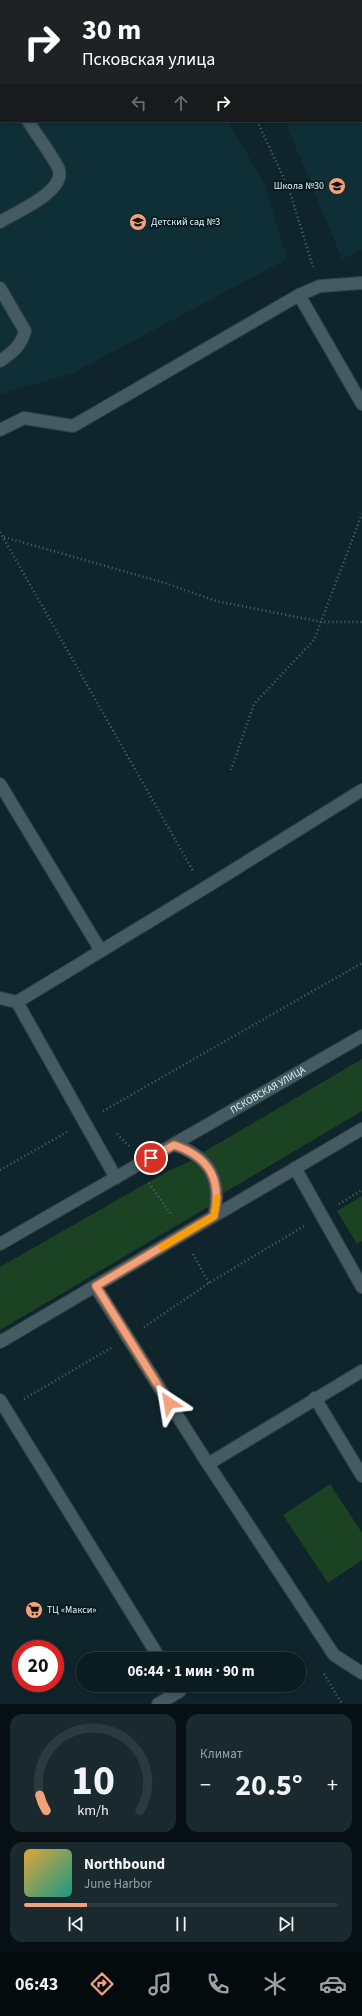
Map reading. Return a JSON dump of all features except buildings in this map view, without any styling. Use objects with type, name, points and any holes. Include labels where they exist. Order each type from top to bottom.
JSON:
[{"type":"street","points":[[0,222],[50,192],[59,182],[59,170],[29,122]]},
{"type":"street","points":[[0,430],[24,418],[73,426],[299,295],[320,286],[362,283]]},
{"type":"street","points":[[0,288],[25,331],[22,342],[13,352],[0,361]]},
{"type":"street","points":[[299,295],[362,404]]},
{"type":"street","points":[[0,784],[101,951]]},
{"type":"street","points":[[0,998],[17,1002],[362,790]]},
{"type":"street","points":[[17,1002],[116,1178]]},
{"type":"street","name":"ПСКОВСКАЯ УЛИЦА","points":[[0,1244],[362,1036]]},
{"type":"street","points":[[0,1342],[362,1129]]},
{"type":"street","points":[[174,1145],[188,1149],[201,1158],[211,1172],[216,1187],[217,1201],[214,1216]]},
{"type":"street","points":[[295,1168],[362,1287]]},
{"type":"street","points":[[96,1286],[208,1464],[334,1655],[362,1673]]},
{"type":"street","points":[[208,1464],[362,1370]]},
{"type":"street","points":[[315,1398],[362,1476]]},
{"type":"street","points":[[3,1405],[156,1652]]},
{"type":"street","points":[[158,1704],[178,1692]]},
{"type":"path","points":[[257,122],[289,189],[320,286]]},
{"type":"path","points":[[231,770],[254,704],[314,640],[362,514]]},
{"type":"path","points":[[0,532],[203,889]]},
{"type":"path","points":[[3,537],[165,583],[216,601],[322,622],[362,622]]},
{"type":"path","points":[[0,1170],[362,963]]},
{"type":"path","points":[[147,1180],[174,1219]]},
{"type":"path","points":[[3,1405],[128,1339],[209,1283],[362,1190]]},
{"type":"path","points":[[193,1254],[209,1283]]},
{"type":"shaded area","name":"Детский сад №3","points":[[0,122],[229,122],[265,185],[287,259],[73,373],[0,394]]},
{"type":"shaded area","name":"Школа №30","points":[[285,122],[362,122],[362,250],[342,259]]},
{"type":"green space","points":[[362,1059],[362,1111],[222,1194],[202,1153]]},
{"type":"green space","points":[[193,1160],[206,1171],[212,1201],[208,1207],[0,1330],[0,1267],[166,1172]]},
{"type":"green space","points":[[362,1196],[362,1241],[357,1244],[337,1211]]},
{"type":"green space","points":[[330,1484],[362,1533],[362,1560],[328,1583],[283,1515]]},
{"type":"slow traffic","points":[[162,1247],[214,1216],[217,1198]]},
{"type":"place","name":"Школа №30","points":[[337,186]]},
{"type":"place","name":"Детский сад №3","points":[[138,222]]},
{"type":"place","name":"ТЦ «Макси»","points":[[34,1610]]},
{"type":"route","points":[[151,1158],[174,1145],[188,1149],[201,1158],[211,1172],[216,1187],[217,1201],[214,1216],[96,1286],[169,1403]]}]
